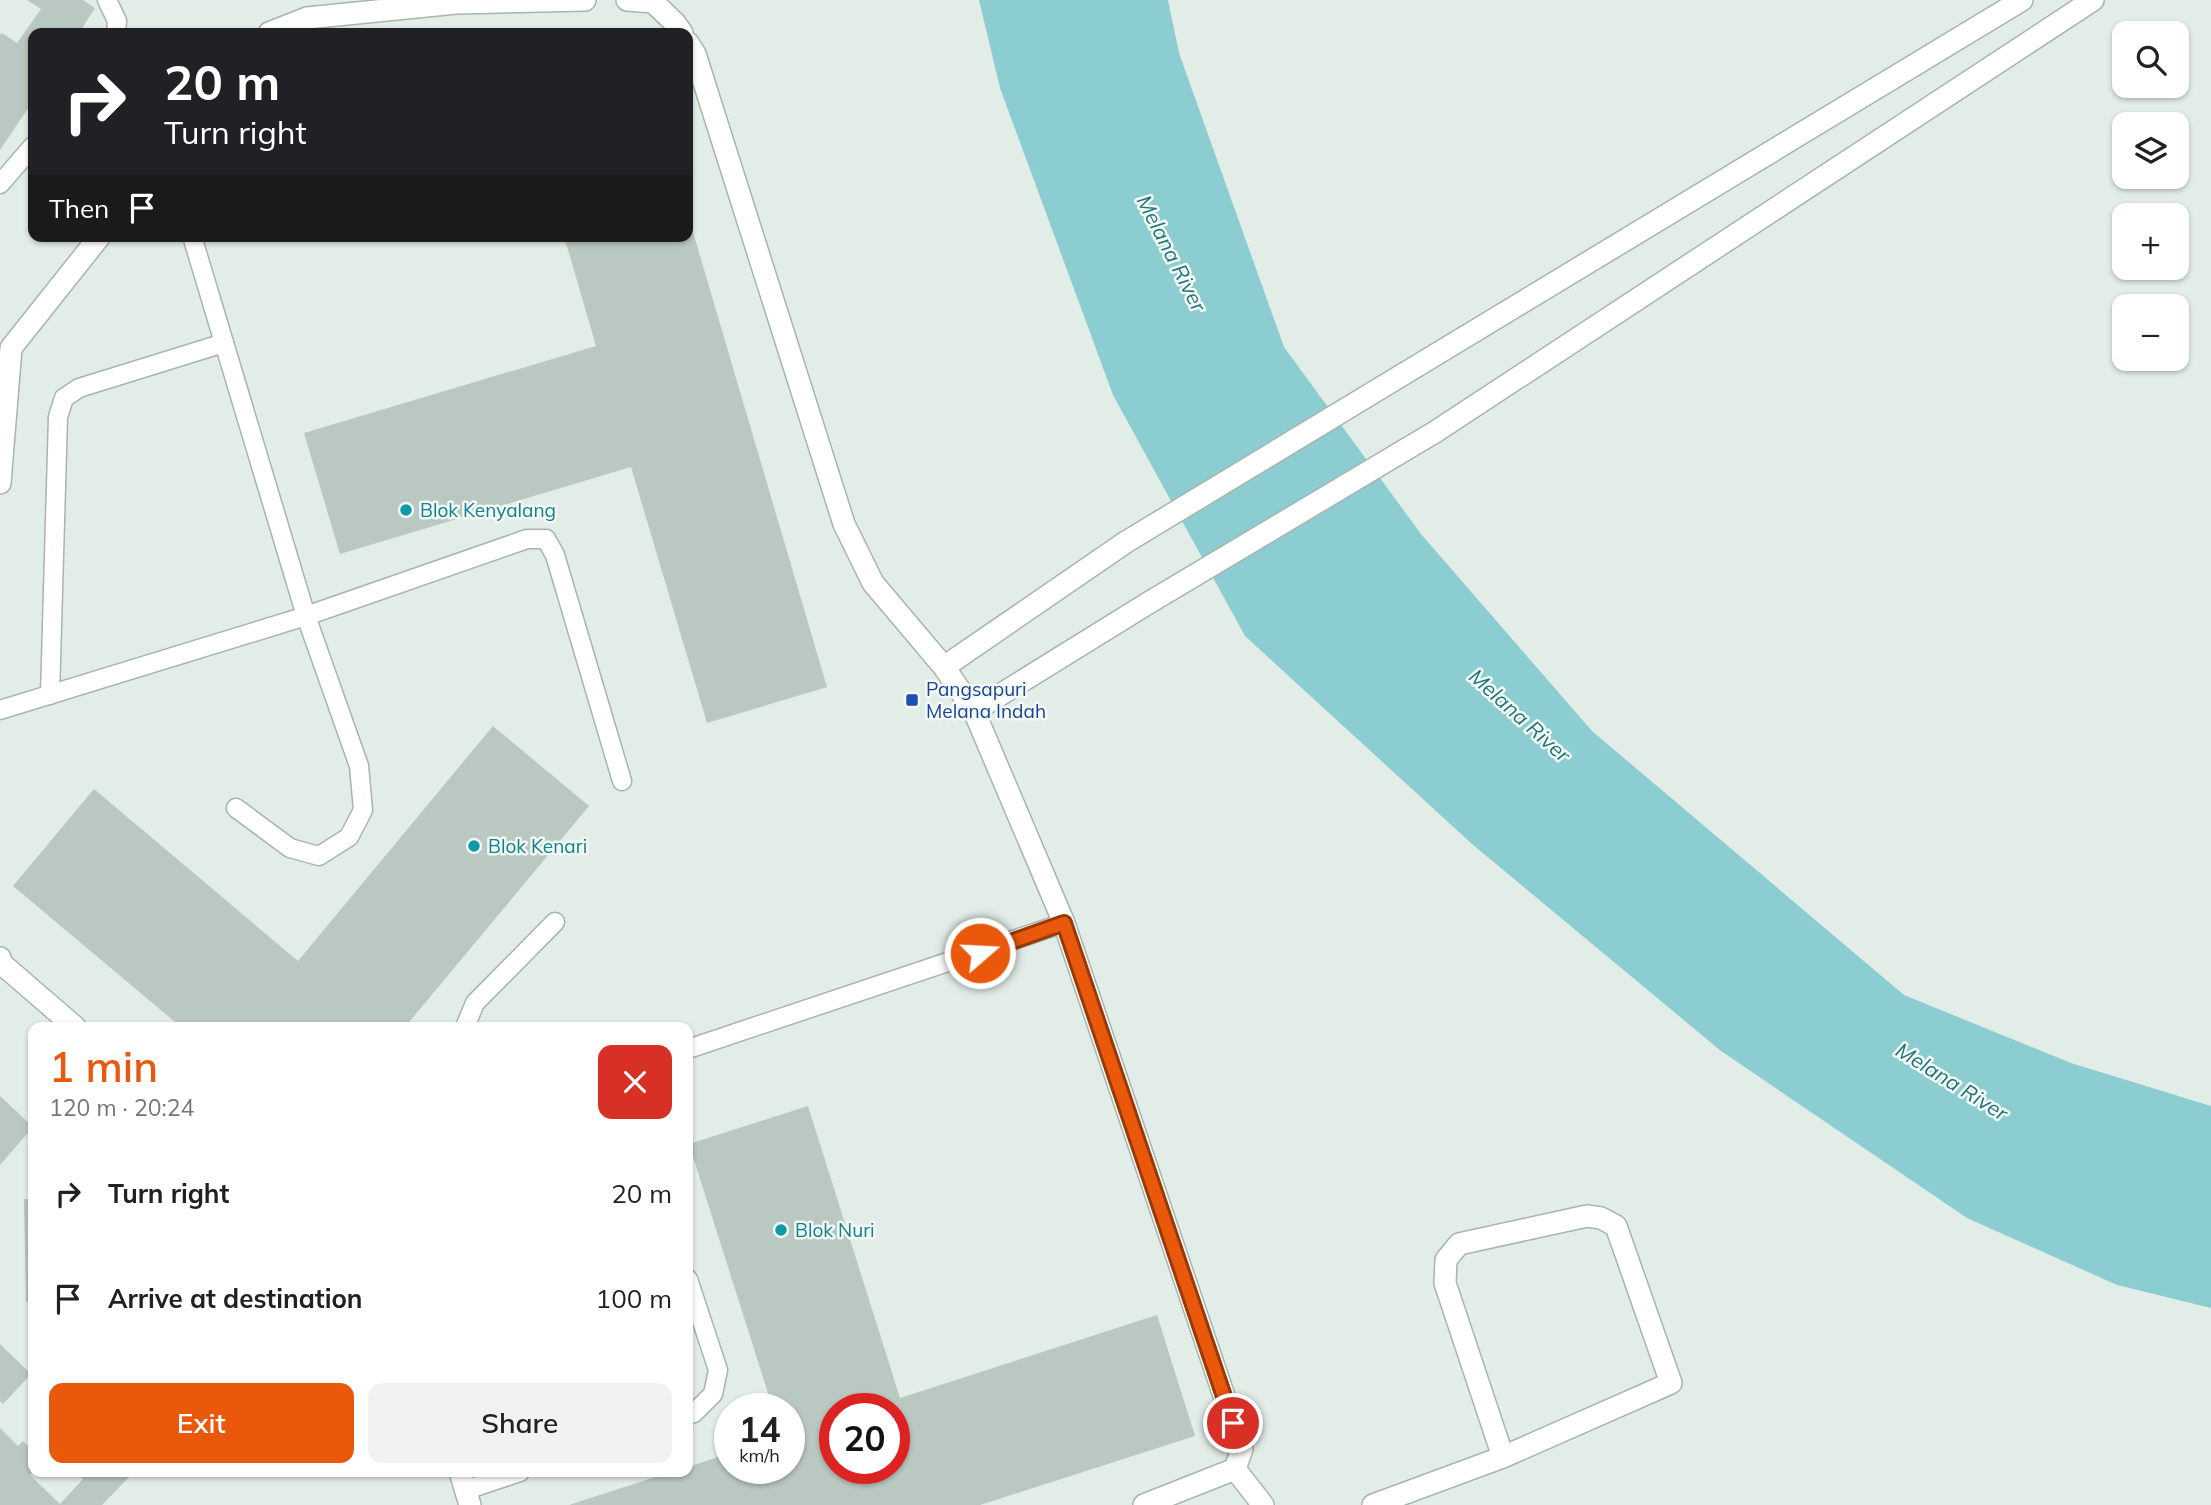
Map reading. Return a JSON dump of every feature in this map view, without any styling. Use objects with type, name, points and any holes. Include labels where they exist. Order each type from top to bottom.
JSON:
[{"type":"street","points":[[281,28],[306,18],[456,3],[585,0]]},
{"type":"street","points":[[626,0],[653,2],[678,28]]},
{"type":"street","points":[[944,667],[1126,542],[2022,0]]},
{"type":"street","points":[[974,711],[1150,602],[1435,432],[2093,0]]},
{"type":"street","points":[[693,51],[844,524],[873,583],[944,667],[974,711],[1064,923],[1242,1449],[1235,1469],[1144,1505]]},
{"type":"street","points":[[0,483],[11,348],[95,242]]},
{"type":"street","points":[[0,958],[2,964],[69,1022]]},
{"type":"street","points":[[1373,1505],[1503,1457],[1671,1383],[1616,1226],[1601,1218],[1587,1216],[1459,1244],[1446,1260],[1446,1283],[1503,1457]]},
{"type":"street","points":[[1235,1469],[1263,1505]]},
{"type":"lane","points":[[107,0],[117,21],[116,28]]},
{"type":"lane","points":[[0,184],[28,152]]},
{"type":"lane","points":[[194,242],[306,616],[359,766],[363,810],[349,837],[319,856],[290,848],[236,808]]},
{"type":"lane","points":[[50,695],[58,417],[64,398],[79,388],[224,343]]},
{"type":"lane","points":[[0,710],[306,616],[527,539],[546,539],[555,555],[622,780]]},
{"type":"lane","points":[[466,1022],[475,1003],[555,922]]},
{"type":"lane","points":[[693,1047],[1064,923]]},
{"type":"lane","points":[[693,1294],[718,1370],[713,1394],[693,1413]]},
{"type":"lane","points":[[465,1489],[504,1477]]},
{"type":"water","name":"Melana River","points":[[979,0],[1168,0],[1179,53],[1284,347],[1421,534],[1592,731],[1904,995],[2071,1063],[2211,1106],[2211,1308],[2117,1285],[1967,1218],[1721,1051],[1472,844],[1245,636],[1113,395],[1000,88]]},
{"type":"building","points":[[27,0],[83,0],[95,8],[82,28],[28,28],[28,108],[0,150],[0,35],[2,33],[17,43],[41,9]]},
{"type":"building","name":"Blok Kenyalang","points":[[693,232],[827,687],[707,723],[631,467],[340,554],[304,433],[596,346],[566,242],[693,242]]},
{"type":"building","name":"Blok Kenari","points":[[493,726],[589,806],[409,1022],[175,1022],[13,886],[94,789],[298,961]]},
{"type":"building","points":[[0,1096],[28,1122],[28,1133],[0,1165]]},
{"type":"building","name":"Blok Nuri","points":[[808,1106],[898,1393],[819,1393],[819,1484],[910,1484],[910,1395],[1157,1315],[1195,1436],[980,1505],[569,1505],[656,1477],[693,1477],[693,1465],[714,1458],[714,1484],[805,1484],[805,1393],[768,1393],[693,1157],[693,1143]]},
{"type":"building","points":[[24,1199],[28,1199],[28,1302]]},
{"type":"building","points":[[0,1344],[28,1371],[28,1377],[3,1404],[0,1401]]},
{"type":"building","points":[[0,1428],[18,1446],[23,1441],[28,1446],[28,1477],[32,1477],[60,1504],[83,1479],[81,1477],[129,1477],[102,1505],[0,1505]]},
{"type":"place","name":"Blok Kenyalang","points":[[406,510]]},
{"type":"place","name":"Pangsapuri Melana Indah","points":[[912,700]]},
{"type":"place","name":"Blok Kenari","points":[[474,846]]},
{"type":"place","name":"Blok Nuri","points":[[781,1230]]},
{"type":"route","points":[[980,953],[1064,923],[1233,1423]]}]
